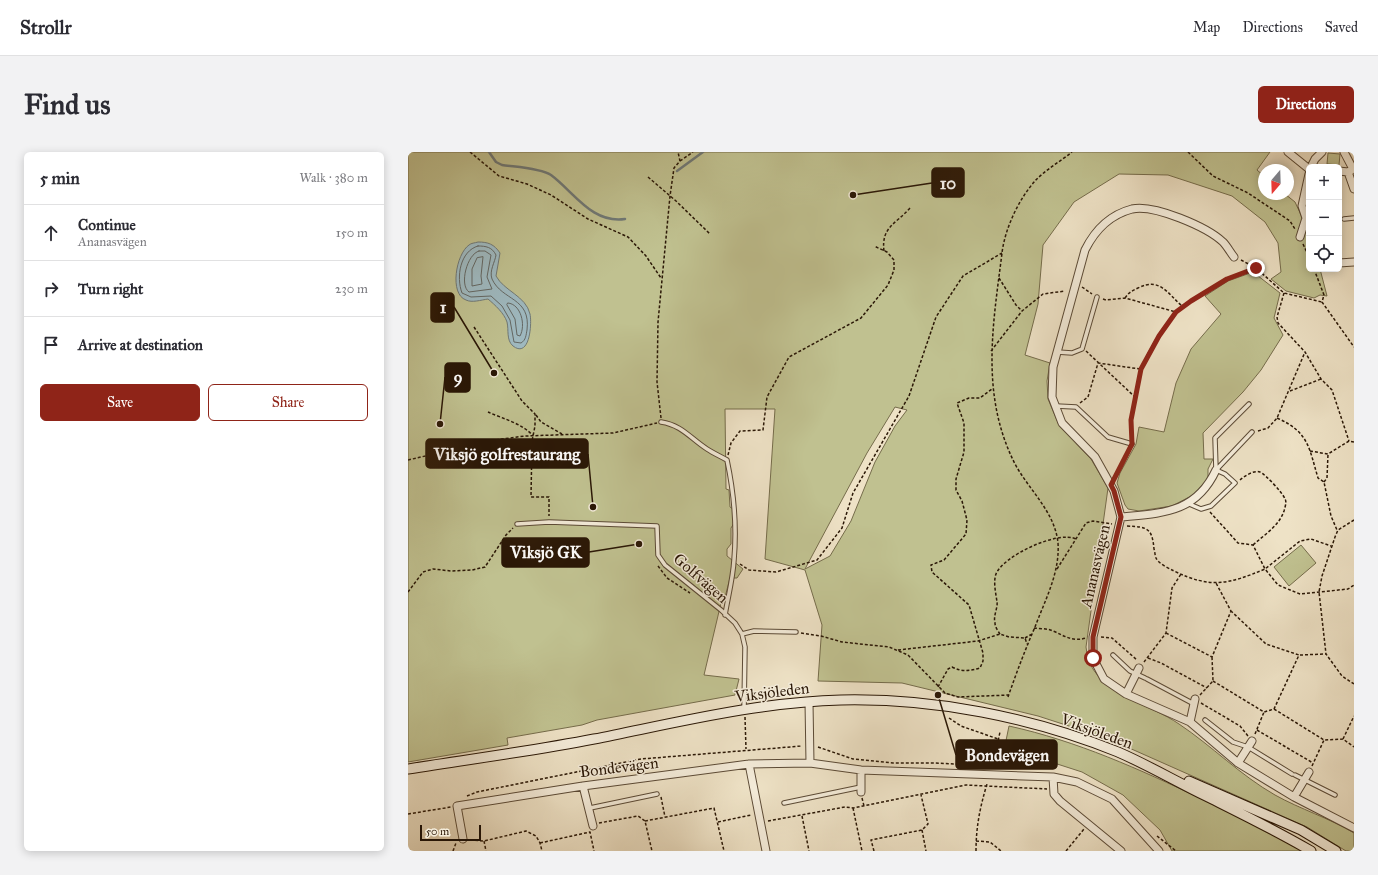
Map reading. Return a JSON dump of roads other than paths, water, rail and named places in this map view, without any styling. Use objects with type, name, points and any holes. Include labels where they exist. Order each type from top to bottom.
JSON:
[{"type":"main road","name":"Viksjöleden","points":[[408,770],[744,711],[809,702],[876,700],[952,707],[994,714],[1089,741],[1301,830],[1336,851]]},
{"type":"main road","name":"Viksjöleden","points":[[1137,761],[1279,832],[1311,851]]},
{"type":"street","points":[[1288,152],[1306,166]]},
{"type":"street","points":[[1312,164],[1322,152]]},
{"type":"street","points":[[1344,152],[1352,170],[1354,189]]},
{"type":"street","points":[[1342,171],[1352,170]]},
{"type":"street","points":[[1300,237],[1306,218],[1302,206],[1306,188]]},
{"type":"street","name":"Ananasvägen","points":[[1234,257],[1223,242],[1188,221],[1164,212],[1134,209],[1116,215],[1101,226],[1092,236],[1085,250],[1053,367],[1052,397],[1062,423],[1095,457],[1114,491],[1121,517],[1093,637],[1093,658],[1104,679],[1126,694],[1190,722],[1238,763],[1294,797],[1354,828]]},
{"type":"street","points":[[1342,263],[1354,262]]},
{"type":"street","points":[[1121,517],[1164,513],[1194,500],[1211,480],[1216,470]]},
{"type":"street","points":[[1126,694],[1138,671]]},
{"type":"street","points":[[809,702],[810,764]]},
{"type":"street","points":[[1190,722],[1194,702]]},
{"type":"street","points":[[1238,763],[1250,744]]},
{"type":"street","points":[[749,764],[766,851]]},
{"type":"street","name":"Bondevägen","points":[[463,839],[457,806],[583,786],[749,764],[810,764],[861,770],[1053,777],[1077,782],[1112,799],[1159,851]]},
{"type":"street","points":[[861,770],[861,789]]},
{"type":"street","points":[[1294,797],[1309,772]]},
{"type":"street","points":[[1053,777],[1053,790],[1060,801],[1121,851]]},
{"type":"street","points":[[583,786],[590,808],[591,829]]},
{"type":"lane","points":[[1344,219],[1354,218]]},
{"type":"lane","points":[[1057,352],[1072,353],[1082,349],[1097,297]]},
{"type":"lane","points":[[1216,470],[1215,438],[1249,404]]},
{"type":"lane","points":[[1055,406],[1076,407],[1108,437],[1132,444]]},
{"type":"lane","points":[[661,422],[672,424],[683,429],[706,449],[727,460],[732,488],[735,521],[734,561],[725,615]]},
{"type":"lane","points":[[1216,470],[1252,432]]},
{"type":"lane","points":[[1187,503],[1201,509],[1211,506],[1235,483],[1226,474],[1216,470]]},
{"type":"lane","name":"Golfvägen","points":[[517,524],[549,522],[658,526],[658,555],[665,565],[725,615],[735,624],[742,634]]},
{"type":"lane","points":[[744,711],[745,647],[742,634],[754,631],[796,632]]},
{"type":"lane","points":[[1113,655],[1130,671],[1138,671],[1146,679],[1194,702]]},
{"type":"lane","points":[[1205,720],[1233,742],[1250,744],[1294,775],[1335,795]]},
{"type":"lane","points":[[784,803],[861,789]]},
{"type":"lane","points":[[590,808],[657,794]]},
{"type":"water","points":[[478,242],[490,244],[498,250],[500,253],[496,276],[504,286],[520,298],[528,308],[531,318],[531,325],[529,338],[523,348],[519,349],[511,344],[509,341],[506,319],[491,301],[488,299],[468,301],[461,296],[457,290],[456,274],[464,250],[472,243]]},
{"type":"waterway","points":[[489,152],[496,162],[502,165],[534,169],[551,175],[584,205],[603,217],[625,219]]},
{"type":"waterway","points":[[677,171],[703,152]]},
{"type":"place","name":"10","points":[[853,195]]},
{"type":"place","name":"1","points":[[494,373]]},
{"type":"place","name":"9","points":[[440,424]]},
{"type":"place","name":"Viksjö golfrestaurang","points":[[593,507]]},
{"type":"place","name":"Viksjö GK","points":[[639,544]]},
{"type":"place","name":"Bondevägen","points":[[938,695]]}]
